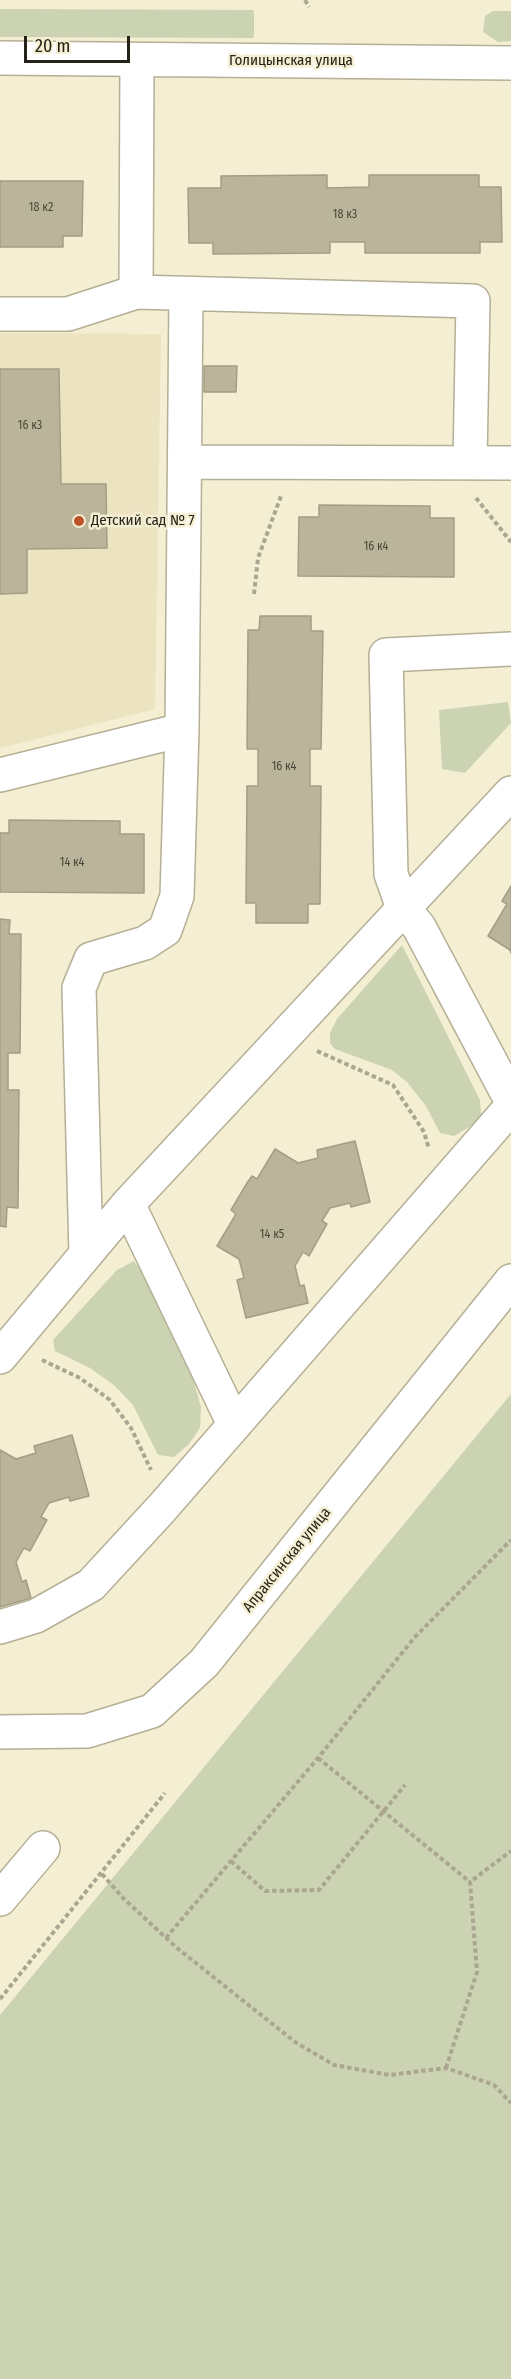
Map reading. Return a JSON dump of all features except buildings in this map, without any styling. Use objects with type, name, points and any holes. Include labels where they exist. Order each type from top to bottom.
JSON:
[{"type":"street","name":"Голицынская улица","points":[[0,58],[511,63]]},
{"type":"street","points":[[136,292],[137,60]]},
{"type":"street","points":[[0,314],[68,314],[136,292],[473,301],[470,477]]},
{"type":"street","points":[[86,1254],[79,988],[92,960],[145,943],[165,930],[177,896],[182,730],[186,294]]},
{"type":"street","points":[[185,462],[470,477],[511,463]]},
{"type":"street","points":[[511,650],[386,655],[391,874],[403,908],[419,927],[511,1100]]},
{"type":"street","points":[[0,775],[182,730]]},
{"type":"street","points":[[3,1353],[129,1204],[511,793]]},
{"type":"street","points":[[0,1627],[36,1616],[91,1584],[162,1508],[511,1107]]},
{"type":"street","points":[[129,1204],[234,1424]]},
{"type":"street","name":"Апраксинская улица","points":[[0,1732],[87,1731],[152,1711],[204,1663],[511,1281]]},
{"type":"street","points":[[0,1899],[43,1848]]},
{"type":"path","points":[[304,0],[309,6]]},
{"type":"path","points":[[470,477],[511,542]]},
{"type":"path","points":[[254,594],[258,558],[284,488]]},
{"type":"path","points":[[289,1032],[320,1052],[393,1085],[424,1132],[429,1150],[431,1172],[440,1186]]},
{"type":"path","points":[[3,1353],[46,1361],[80,1378],[110,1400],[145,1455],[162,1508]]},
{"type":"path","points":[[166,1938],[318,1758],[414,1638],[511,1540]]},
{"type":"path","points":[[318,1758],[381,1812],[471,1882],[477,1972],[446,2068]]},
{"type":"path","points":[[231,1861],[265,1891],[319,1890],[405,1785]]},
{"type":"path","points":[[0,1999],[165,1793]]},
{"type":"path","points":[[471,1882],[511,1851]]},
{"type":"path","points":[[102,1874],[123,1898],[166,1938],[295,2042],[334,2065],[390,2075],[446,2068],[494,2085],[511,2103]]},
{"type":"shaded area","name":"Детский сад № 7","points":[[0,333],[161,334],[155,709],[0,748]]},
{"type":"green space","points":[[0,9],[254,10],[254,38],[0,37]]},
{"type":"green space","points":[[493,11],[511,11],[511,41],[498,42],[483,32],[485,16]]},
{"type":"green space","points":[[508,702],[511,723],[465,773],[442,769],[439,710]]},
{"type":"green space","points":[[402,945],[480,1100],[481,1114],[474,1124],[454,1136],[440,1133],[426,1106],[407,1082],[392,1070],[335,1049],[330,1043],[330,1033],[337,1019]]},
{"type":"green space","points":[[134,1261],[150,1284],[192,1375],[201,1407],[200,1428],[189,1444],[174,1457],[158,1455],[133,1405],[115,1386],[90,1368],[55,1351],[53,1340],[117,1270]]},
{"type":"green space","points":[[511,1394],[511,2379],[0,2379],[0,2015]]},
{"type":"place","name":"Детский сад № 7","points":[[79,521]]}]
